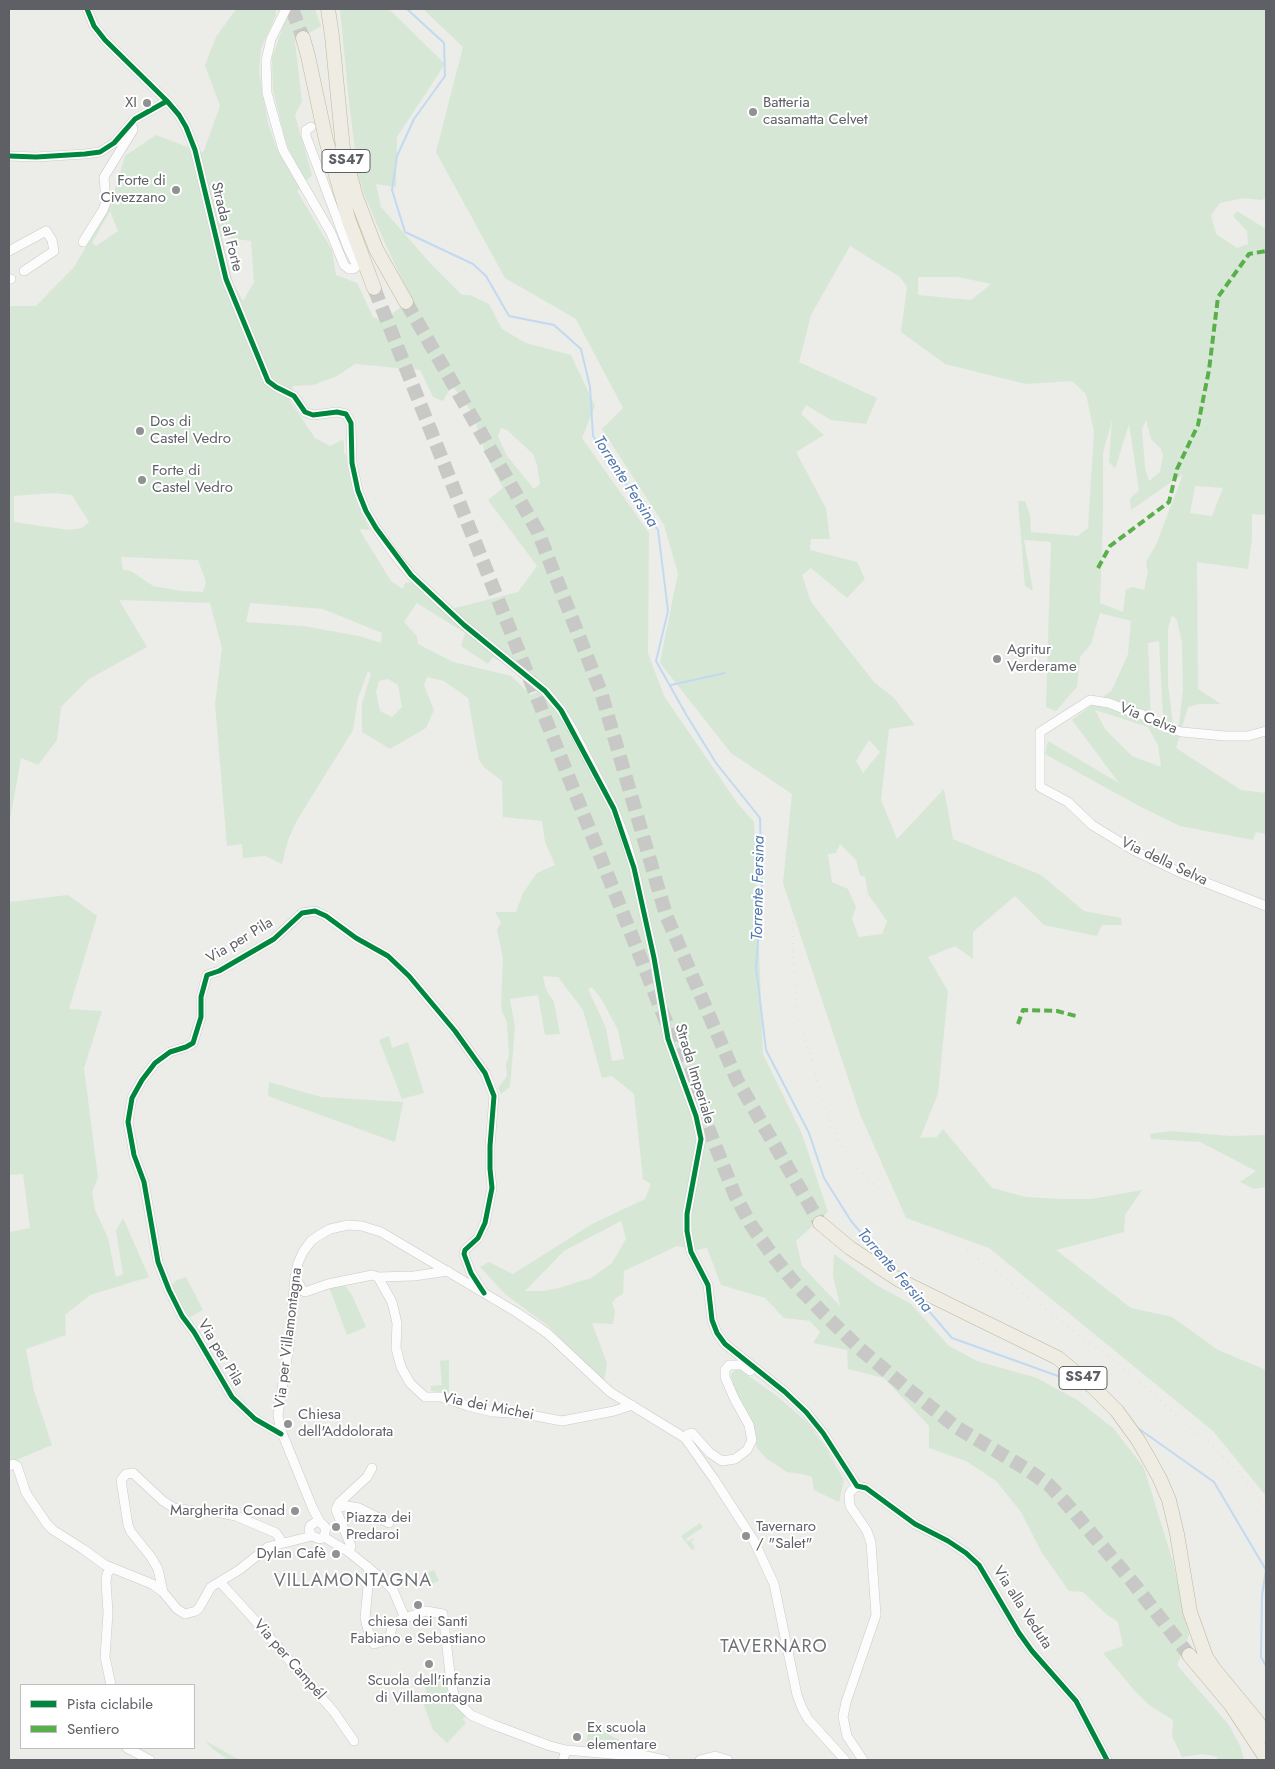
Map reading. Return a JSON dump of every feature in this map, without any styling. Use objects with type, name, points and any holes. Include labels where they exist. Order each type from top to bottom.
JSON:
[{"type":"highway","name":"SS47","points":[[328,9],[343,149],[350,178],[376,249],[406,302]]},
{"type":"highway","name":"SS47","points":[[303,38],[326,140],[349,221],[374,288]]},
{"type":"highway","points":[[311,127],[315,130],[328,173],[349,221]]},
{"type":"highway","name":"SS47","points":[[820,1222],[850,1248],[879,1269],[1058,1358],[1110,1404],[1128,1426],[1160,1479],[1169,1500],[1177,1534],[1190,1612],[1206,1657],[1256,1726],[1266,1758]]},
{"type":"highway","name":"SS47","points":[[1189,1655],[1231,1705],[1266,1736]]},
{"type":"highway","points":[[1256,1726],[1246,1736],[1257,1760]]},
{"type":"street","name":"Strada al Forte","points":[[87,9],[94,26],[105,40],[168,102],[186,127],[195,150],[226,280],[268,381],[276,388],[294,396],[305,412],[313,415],[337,412],[346,414],[352,423]]},
{"type":"street","points":[[286,9],[271,39],[266,61],[267,93],[283,150],[331,233],[344,265],[349,269],[353,269],[356,266],[355,262],[306,136],[306,130],[311,127]]},
{"type":"street","points":[[9,156],[36,157],[100,152],[114,144],[136,119],[168,102]]},
{"type":"street","points":[[82,242],[103,210],[106,202],[104,176],[133,130],[132,124]]},
{"type":"street","points":[[9,251],[46,230],[52,240],[54,251],[24,271]]},
{"type":"street","name":"Strada Imperiale","points":[[352,423],[352,463],[358,491],[366,511],[376,528],[411,575],[464,625],[545,691],[561,710],[573,730],[614,809],[634,868],[654,958],[668,1039],[696,1116],[701,1139],[687,1214],[687,1231],[692,1252],[708,1285],[712,1320],[717,1333],[726,1344],[806,1412],[823,1433],[857,1486]]},
{"type":"street","name":"Via Celva","points":[[1040,732],[1090,700],[1109,703],[1140,714],[1166,728],[1182,732],[1240,736],[1266,732]]},
{"type":"street","name":"Via della Selva","points":[[1040,732],[1040,788],[1068,802],[1092,825],[1133,850],[1181,873],[1266,906]]},
{"type":"street","name":"Via per Pila","points":[[281,1434],[255,1419],[232,1398],[194,1332],[182,1316],[169,1290],[158,1262],[144,1182],[134,1155],[128,1122],[132,1098],[142,1080],[155,1063],[170,1052],[193,1043],[201,1017],[201,997],[207,975],[219,971],[274,939],[302,913],[315,911],[326,916],[356,938],[388,956],[409,976],[456,1031],[485,1073],[494,1096],[490,1146],[492,1188],[486,1223],[478,1238],[465,1250],[464,1254],[471,1273],[484,1293]]},
{"type":"street","name":"Via per Villamontagna","points":[[320,1522],[281,1434],[278,1414],[289,1346],[295,1277],[298,1263],[311,1241],[330,1229],[348,1225],[362,1226],[381,1232],[448,1271],[547,1333],[610,1392],[685,1438],[754,1541],[774,1584],[797,1694],[802,1708],[808,1718],[845,1760]]},
{"type":"street","points":[[295,1277],[306,1292],[328,1284],[372,1275],[378,1277],[414,1276],[448,1271]]},
{"type":"street","name":"Via dei Michei","points":[[378,1277],[392,1302],[397,1323],[396,1348],[401,1367],[410,1383],[425,1397],[441,1397],[493,1412],[525,1414],[562,1421],[614,1411],[632,1404]]},
{"type":"street","points":[[685,1438],[688,1434],[692,1433],[710,1453],[722,1460],[735,1459],[747,1450],[752,1440],[749,1426],[725,1377],[725,1370],[730,1364],[742,1365],[771,1381]]},
{"type":"street","points":[[9,1466],[13,1464],[17,1466],[24,1489],[47,1524],[58,1534],[111,1568],[147,1581],[163,1592],[176,1609],[181,1612],[189,1614],[199,1608],[211,1587],[268,1547],[312,1536],[320,1539],[324,1537],[349,1552],[382,1578],[393,1590],[405,1618]]},
{"type":"street","points":[[349,1552],[351,1546],[336,1510],[339,1503],[367,1477],[372,1468]]},
{"type":"street","points":[[163,1592],[158,1569],[128,1525],[121,1480],[126,1474],[133,1473],[163,1501],[174,1508],[222,1512],[236,1516],[276,1533],[282,1542]]},
{"type":"street","points":[[857,1486],[849,1495],[850,1506],[867,1531],[871,1543],[876,1615],[846,1702],[843,1717],[846,1736],[862,1760]]},
{"type":"street","name":"Via alla Veduta","points":[[857,1486],[866,1488],[915,1524],[948,1540],[979,1565],[1019,1633],[1032,1651],[1076,1701],[1107,1760]]},
{"type":"street","points":[[337,1507],[359,1508],[389,1523]]},
{"type":"street","points":[[312,1536],[310,1526],[320,1522],[326,1528],[324,1537]]},
{"type":"street","points":[[368,1567],[369,1576],[365,1618],[370,1638],[374,1644],[389,1640],[394,1623],[405,1618],[426,1611],[443,1614],[451,1682],[455,1699],[471,1715],[550,1746],[566,1750],[642,1755],[665,1760]]},
{"type":"street","points":[[111,1568],[107,1574],[106,1581],[108,1613],[105,1657],[111,1684]]},
{"type":"street","name":"Via per Campél","points":[[220,1582],[259,1624],[334,1712],[354,1741]]},
{"type":"street","points":[[129,1749],[150,1760]]},
{"type":"street","points":[[563,1760],[566,1750]]},
{"type":"street","points":[[700,1760],[715,1756],[728,1760]]},
{"type":"green space","points":[[236,9],[276,9],[276,15],[261,49],[259,71],[268,123],[276,147],[300,188],[297,191],[332,250],[336,275],[357,283],[373,317],[383,321],[411,299],[364,194],[358,174],[340,9],[389,9],[445,64],[397,137],[396,187],[376,184],[381,207],[430,263],[462,295],[470,295],[489,304],[502,329],[526,343],[571,355],[595,406],[582,438],[649,533],[648,653],[664,696],[738,804],[754,822],[763,1054],[802,1134],[828,1212],[796,1241],[802,1266],[840,1306],[833,1276],[834,1254],[878,1286],[911,1304],[949,1346],[977,1361],[1037,1378],[1079,1401],[1114,1429],[1144,1468],[1173,1562],[1189,1635],[1177,1665],[1229,1725],[1241,1748],[1244,1760],[1217,1760],[1217,1757],[1203,1754],[1182,1757],[1172,1736],[1173,1720],[1149,1705],[1103,1653],[1123,1646],[1118,1622],[1106,1614],[1083,1592],[1069,1591],[1042,1553],[1021,1512],[996,1481],[966,1461],[929,1448],[929,1426],[884,1378],[848,1369],[847,1350],[813,1343],[820,1332],[810,1321],[784,1318],[765,1298],[721,1285],[707,1248],[697,1250],[677,1246],[624,1271],[623,1294],[612,1303],[615,1312],[613,1324],[592,1323],[607,1363],[604,1382],[547,1325],[506,1295],[480,1267],[489,1262],[513,1274],[592,1224],[645,1199],[651,1184],[643,1179],[634,1094],[612,1076],[602,1078],[583,1010],[558,977],[543,976],[546,990],[554,1002],[560,1034],[545,1035],[538,995],[510,999],[515,1027],[510,1087],[501,1094],[498,1088],[507,1076],[506,1064],[509,1056],[507,1022],[502,1012],[501,1003],[503,959],[497,930],[501,922],[495,912],[516,912],[523,893],[537,873],[555,865],[545,842],[542,821],[503,817],[502,781],[485,768],[479,760],[468,698],[444,681],[427,677],[424,685],[434,710],[426,728],[390,749],[362,732],[362,703],[371,674],[368,671],[358,698],[353,730],[296,822],[288,840],[282,864],[265,856],[243,858],[242,844],[227,846],[215,704],[222,648],[210,603],[119,600],[147,647],[89,679],[61,707],[57,740],[38,765],[21,758],[9,825],[9,306],[36,306],[74,267],[109,208],[125,156],[156,135],[203,153],[220,106],[205,65],[216,37]],"holes":[[[110,211],[118,231],[96,246],[92,243]],[[222,237],[251,241],[254,282],[243,301],[233,283]],[[355,364],[420,370],[433,397],[443,401],[452,385],[473,414],[486,455],[503,488],[488,500],[537,566],[518,592],[443,611],[412,582],[405,583],[403,589],[391,581],[359,529],[370,530],[362,515],[354,490],[348,458],[344,453],[344,442],[342,440],[330,446],[315,438],[290,401],[293,386],[313,385],[337,376]],[[501,428],[507,430],[533,454],[540,484],[534,489],[507,456],[498,436]],[[53,493],[72,495],[89,522],[82,528],[69,530],[14,522],[14,496]],[[121,557],[198,560],[206,582],[203,592],[182,591],[153,586],[131,571],[123,570]],[[250,603],[323,609],[382,633],[381,643],[359,636],[303,626],[246,622]],[[417,603],[465,633],[461,646],[488,664],[493,657],[512,669],[537,692],[531,695],[511,676],[453,662],[418,644],[417,636],[404,622]],[[388,679],[398,685],[402,707],[392,717],[380,711],[376,692],[379,681]],[[592,987],[602,1000],[618,1030],[624,1059],[612,1061],[606,1028],[588,989]],[[621,1221],[626,1239],[612,1263],[591,1278],[544,1291],[525,1291],[564,1251]]]},
{"type":"green space","points":[[289,9],[315,9],[321,26],[295,42],[302,101],[295,115],[312,175],[305,182],[286,143],[273,90],[272,58]]},
{"type":"green space","points":[[423,9],[1266,9],[1266,198],[1261,200],[1244,198],[1220,203],[1211,215],[1216,234],[1237,248],[1248,244],[1247,231],[1233,216],[1237,211],[1266,229],[1266,515],[1252,514],[1252,539],[1248,569],[1197,562],[1198,689],[1221,704],[1199,704],[1188,707],[1176,748],[1241,790],[1266,793],[1266,834],[1256,832],[1253,840],[1180,826],[1139,806],[1045,754],[1048,741],[1119,783],[1072,720],[1112,690],[1128,654],[1131,621],[1100,613],[1091,644],[1080,657],[1077,687],[1056,711],[1046,707],[1051,542],[1024,540],[1033,591],[1025,586],[1018,501],[1025,501],[1030,515],[1031,532],[1078,536],[1088,528],[1094,432],[1086,394],[1072,381],[1026,384],[945,364],[901,332],[907,287],[900,277],[850,246],[811,315],[799,362],[877,398],[866,424],[831,420],[806,405],[801,414],[824,435],[796,452],[826,508],[830,539],[811,539],[810,550],[857,562],[865,579],[847,598],[811,568],[802,575],[811,602],[874,682],[894,698],[915,725],[889,729],[881,800],[897,839],[944,789],[953,839],[1041,875],[1084,911],[1121,918],[1122,925],[1102,925],[1097,936],[1044,925],[1015,896],[973,932],[973,959],[955,946],[928,957],[948,991],[938,1094],[920,1138],[937,1137],[943,1129],[992,1188],[1026,1197],[1092,1199],[1142,1190],[1125,1215],[1124,1232],[1056,1250],[1131,1308],[1172,1317],[1218,1350],[1266,1370],[1266,1496],[1213,1431],[989,1248],[906,1218],[860,1114],[783,883],[792,794],[731,753],[660,663],[678,573],[664,525],[602,429],[623,408],[576,319],[505,278],[436,152],[463,47]],"holes":[[[918,277],[958,277],[991,284],[971,300],[918,295]],[[1112,420],[1109,462],[1115,469],[1129,424],[1139,490],[1130,499],[1131,510],[1183,474],[1156,545],[1146,562],[1148,572],[1144,590],[1133,587],[1126,589],[1123,612],[1100,603],[1103,453]],[[1146,420],[1151,439],[1161,449],[1163,456],[1160,472],[1149,481],[1145,467],[1142,429]],[[1195,486],[1223,488],[1212,516],[1190,513]],[[1172,615],[1177,620],[1182,643],[1183,689],[1179,725],[1173,725],[1168,684],[1168,629]],[[1159,641],[1163,717],[1166,722],[1151,725],[1148,643]],[[1095,710],[1148,727],[1158,745],[1161,767],[1132,756],[1105,729]],[[869,740],[880,752],[863,773],[856,761]],[[840,844],[856,860],[860,875],[865,877],[868,894],[887,921],[882,934],[859,937],[852,919],[856,907],[848,889],[832,882],[828,854],[836,853]]]},
{"type":"green space","points":[[68,895],[97,916],[69,1009],[102,1011],[84,1068],[98,1178],[92,1192],[95,1210],[108,1238],[116,1277],[123,1274],[116,1231],[123,1218],[149,1277],[90,1295],[65,1315],[66,1335],[26,1349],[34,1391],[52,1445],[9,1463],[9,1232],[30,1228],[23,1174],[9,1175],[9,902]]},
{"type":"green space","points":[[389,1036],[392,1048],[408,1042],[424,1093],[402,1099],[379,1040]]},
{"type":"green space","points":[[269,1082],[321,1097],[403,1102],[395,1142],[268,1096]]},
{"type":"green space","points":[[1171,1131],[1231,1136],[1266,1135],[1266,1187],[1254,1189],[1240,1182],[1256,1171],[1200,1142],[1151,1139],[1150,1134]]},
{"type":"green space","points":[[186,1277],[203,1310],[187,1319],[170,1286],[177,1280]]},
{"type":"green space","points":[[343,1283],[352,1295],[366,1327],[347,1335],[329,1287]]},
{"type":"green space","points":[[449,1360],[449,1393],[431,1391],[431,1386],[442,1385],[440,1361]]},
{"type":"green space","points":[[737,1368],[777,1396],[808,1423],[826,1448],[844,1480],[839,1502],[814,1490],[812,1477],[787,1472],[767,1459],[757,1448],[750,1417],[734,1390],[731,1374]]},
{"type":"green space","points":[[700,1523],[703,1527],[686,1539],[688,1542],[694,1539],[691,1542],[695,1548],[692,1550],[681,1536]]},
{"type":"green space","points":[[434,1570],[439,1581],[426,1586],[422,1575]]},
{"type":"green space","points":[[447,1675],[466,1715],[463,1719],[466,1723],[447,1743],[433,1730],[421,1697],[427,1695],[424,1681]]},
{"type":"green space","points":[[592,1722],[611,1736],[634,1744],[636,1749],[634,1751],[584,1748]]},
{"type":"green space","points":[[204,1740],[236,1758],[242,1760],[228,1760]]},
{"type":"waterway","name":"Torrente Fersina","points":[[407,9],[444,43],[445,76],[414,119],[397,156],[392,190],[405,232],[473,264],[486,276],[509,316],[554,325],[581,349],[590,387],[593,436],[658,530],[668,611],[656,661],[716,763],[760,818],[762,893],[756,967],[766,1050],[809,1133],[824,1178],[851,1221],[890,1267]]},
{"type":"waterway","points":[[671,685],[725,673]]},
{"type":"waterway","name":"Torrente Fersina","points":[[915,1295],[952,1338],[1072,1381],[1089,1392]]},
{"type":"waterway","name":"Torrente Fersina","points":[[1135,1426],[1214,1482],[1266,1570],[1262,1595],[1261,1657],[1266,1666]]},
{"type":"tunnel","points":[[292,9],[303,38]]},
{"type":"tunnel","points":[[374,288],[735,1195],[751,1225],[793,1281],[859,1348],[956,1427],[1028,1470],[1049,1485],[1134,1584],[1189,1655]]},
{"type":"tunnel","points":[[406,302],[538,532],[601,692],[666,915],[737,1080],[820,1223]]},
{"type":"railway","points":[[481,9],[482,31]]},
{"type":"railway","points":[[480,105],[508,189],[546,251]]},
{"type":"railway","points":[[620,388],[679,493],[719,583]]},
{"type":"railway","points":[[793,922],[793,962],[797,1010],[828,1117],[839,1142],[858,1169],[882,1193]]},
{"type":"railway","points":[[967,1250],[1119,1365],[1221,1454],[1253,1489],[1266,1508]]},
{"type":"marked path","points":[[1098,568],[1110,546],[1169,502],[1177,469],[1198,425],[1209,370],[1218,297],[1249,254],[1266,251]]},
{"type":"marked path","points":[[1018,1024],[1023,1010],[1057,1011],[1076,1016]]},
{"type":"cycle path","points":[[87,9],[94,26],[105,40],[167,101],[186,127],[195,150],[226,279],[268,381],[294,396],[305,412],[313,415],[337,412],[346,414],[351,423],[352,463],[358,491],[366,511],[376,528],[411,575],[464,625],[545,691],[561,710],[614,809],[634,868],[654,958],[668,1039],[696,1116],[701,1139],[687,1214],[687,1231],[691,1252],[708,1285],[712,1320],[717,1333],[725,1344],[785,1392],[806,1412],[823,1433],[857,1486],[866,1488],[915,1524],[948,1541],[966,1553],[979,1565],[1019,1633],[1032,1651],[1076,1701],[1107,1760]]},
{"type":"cycle path","points":[[9,156],[36,157],[100,152],[114,143],[135,119],[167,101]]},
{"type":"cycle path","points":[[281,1434],[255,1419],[232,1397],[194,1332],[182,1316],[169,1290],[158,1262],[144,1182],[134,1155],[128,1122],[132,1098],[142,1080],[155,1063],[170,1052],[193,1043],[201,1017],[201,997],[207,975],[219,971],[274,939],[302,913],[315,911],[326,916],[356,938],[388,956],[409,976],[455,1031],[485,1073],[494,1096],[490,1146],[492,1188],[485,1223],[478,1238],[465,1250],[464,1254],[471,1273],[484,1293]]},
{"type":"place","name":"XI","points":[[147,103]]},
{"type":"place","name":"Batteria casamatta Celvet","points":[[753,112]]},
{"type":"place","name":"Forte di Civezzano","points":[[176,190]]},
{"type":"place","name":"Dos di Castel Vedro","points":[[140,431]]},
{"type":"place","name":"Forte di Castel Vedro","points":[[142,480]]},
{"type":"place","name":"Agritur Verderame","points":[[997,659]]},
{"type":"place","name":"Chiesa dell'Addolorata","points":[[288,1424]]},
{"type":"place","name":"Margherita Conad","points":[[295,1511]]},
{"type":"place","name":"Piazza dei Predaroi","points":[[336,1527]]},
{"type":"place","name":"Tavernaro / \"Salet\"","points":[[746,1536]]},
{"type":"place","name":"Dylan Cafè","points":[[336,1554]]},
{"type":"place","name":"chiesa dei Santi Fabiano e Sebastiano","points":[[418,1605]]},
{"type":"place","name":"Scuola dell'infanzia di Villamontagna","points":[[429,1664]]},
{"type":"place","name":"Ex scuola elementare","points":[[577,1737]]},
{"type":"district","name":"VILLAMONTAGNA","points":[[353,1582]]},
{"type":"district","name":"TAVERNARO","points":[[774,1648]]}]
